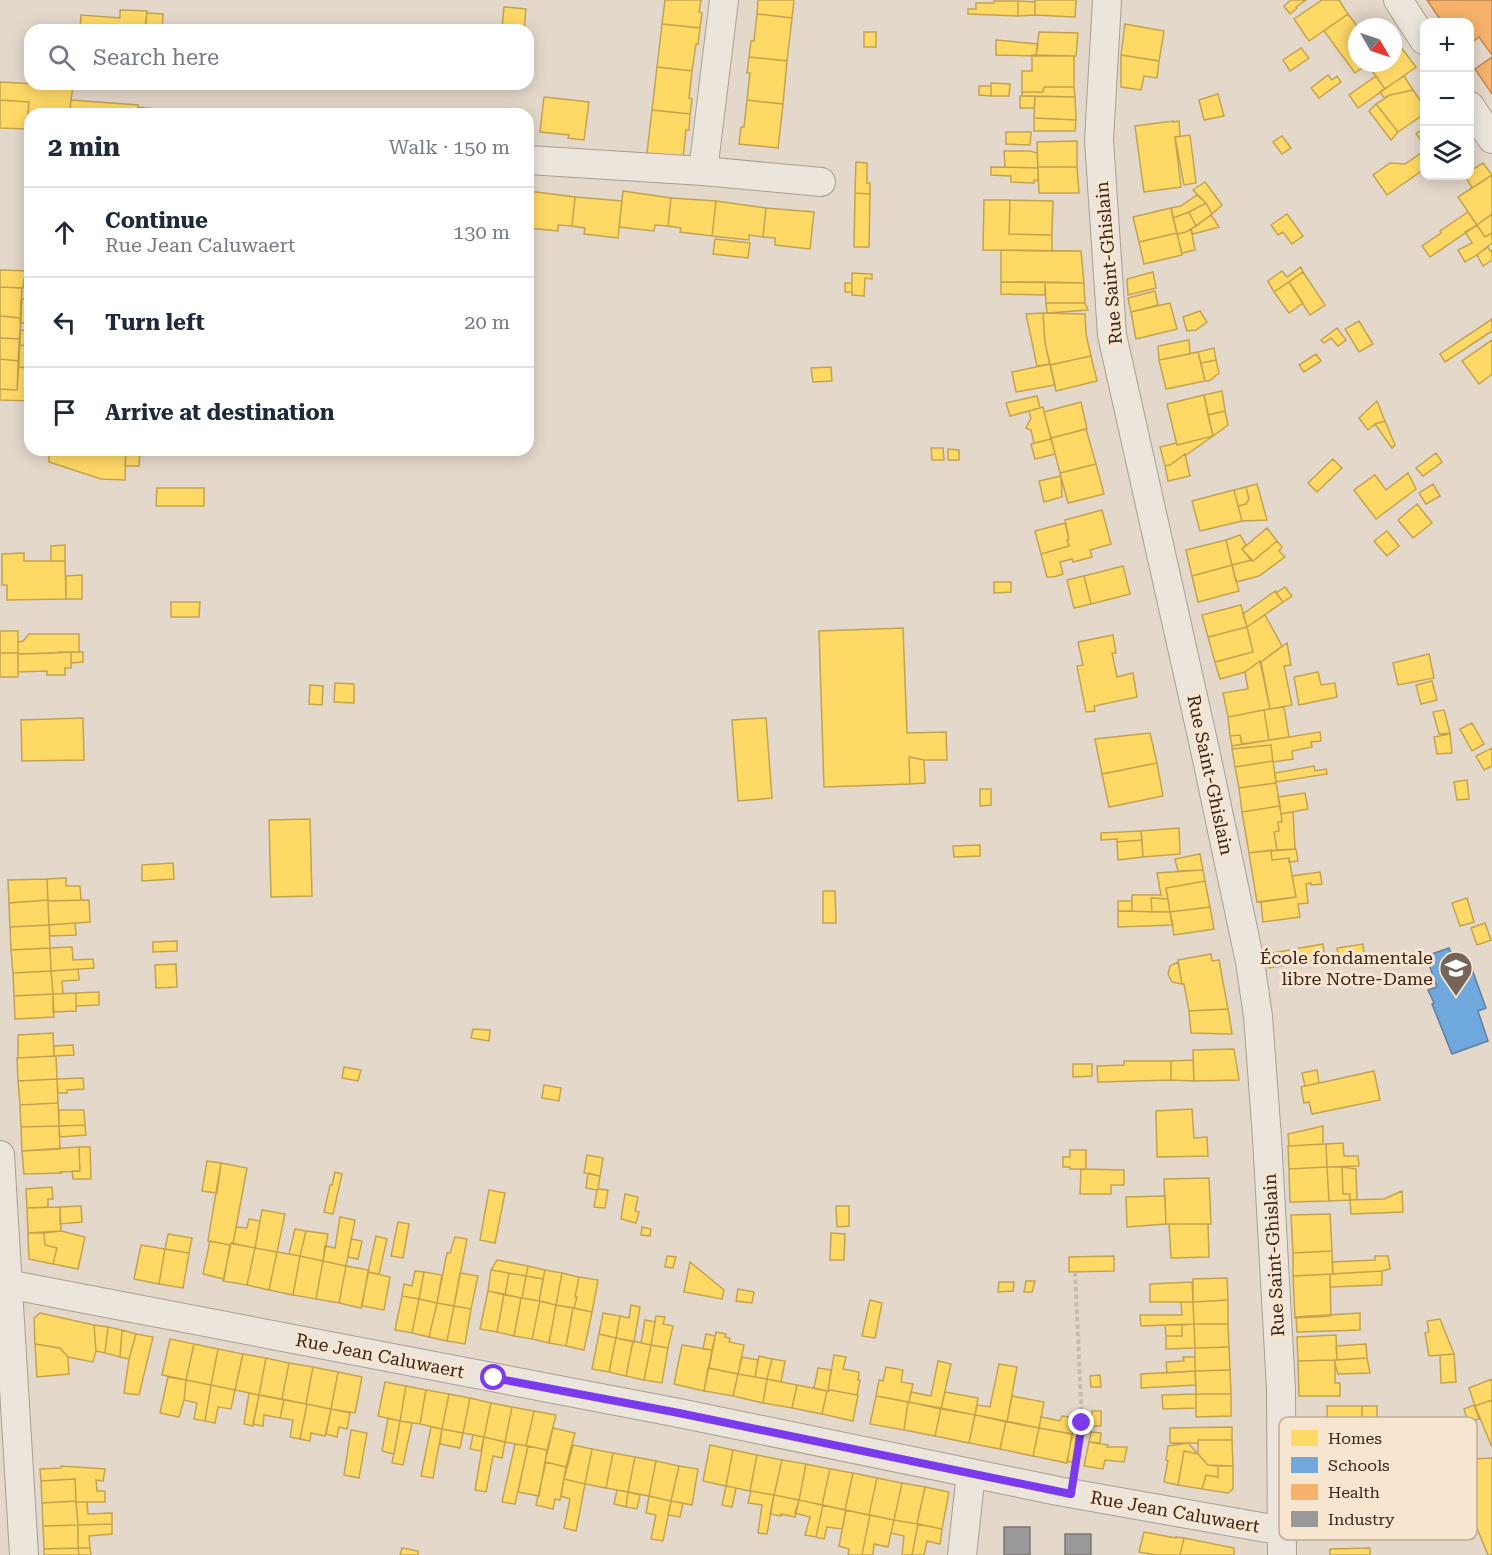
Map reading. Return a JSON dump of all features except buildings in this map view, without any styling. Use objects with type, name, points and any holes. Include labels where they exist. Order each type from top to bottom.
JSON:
[{"type":"street","points":[[703,171],[724,0]]},
{"type":"street","name":"Rue Saint-Ghislain","points":[[1107,0],[1100,140],[1112,335],[1250,963],[1258,1016],[1268,1138],[1281,1417]]},
{"type":"street","points":[[1398,0],[1420,33]]},
{"type":"street","points":[[1474,112],[1492,139]]},
{"type":"street","points":[[534,160],[703,171],[821,182]]},
{"type":"street","points":[[0,1155],[24,1555]]},
{"type":"street","name":"Rue Jean Caluwaert","points":[[7,1284],[679,1413],[1071,1494],[1282,1543]]},
{"type":"street","points":[[962,1555],[971,1473]]},
{"type":"path","points":[[1071,1494],[1082,1423],[1075,1272]]},
{"type":"place","name":"École fondamentale libre Notre-Dame","points":[[1456,997]]},
{"type":"route","points":[[494,1378],[679,1413],[1071,1494],[1082,1423]]}]
